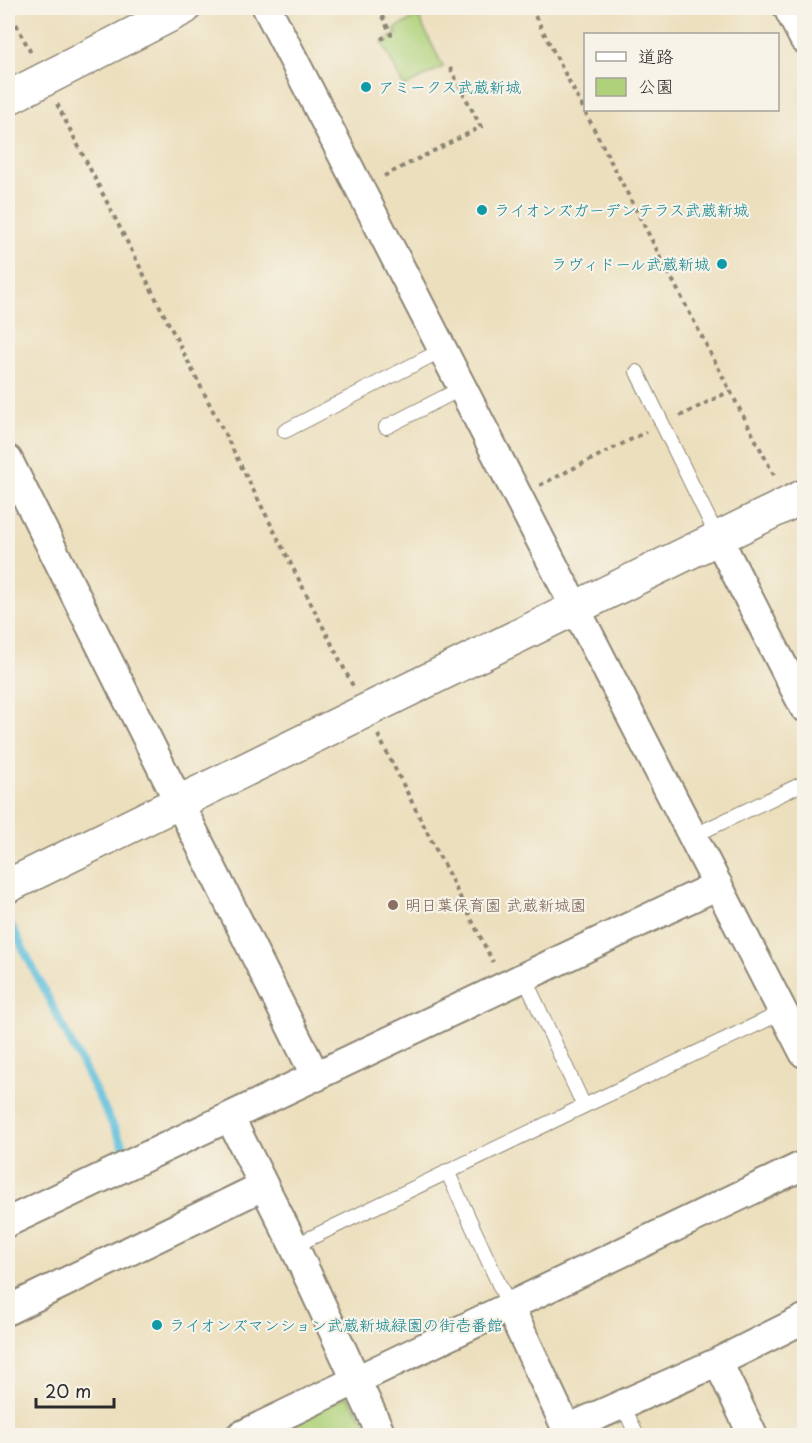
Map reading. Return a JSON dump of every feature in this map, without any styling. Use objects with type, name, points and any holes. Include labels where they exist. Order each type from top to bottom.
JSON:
[{"type":"street","points":[[8,98],[184,8]]},
{"type":"street","points":[[267,8],[804,1053]]},
{"type":"street","points":[[788,8],[804,39]]},
{"type":"street","points":[[8,460],[316,1077]]},
{"type":"street","points":[[8,886],[797,500]]},
{"type":"street","points":[[718,538],[804,708]]},
{"type":"street","points":[[8,1222],[718,885]]},
{"type":"street","points":[[230,1118],[294,1246],[382,1436]]},
{"type":"street","points":[[240,1436],[804,1165]]},
{"type":"street","points":[[8,1310],[263,1186]]},
{"type":"street","points":[[509,1306],[569,1432],[804,1319]]},
{"type":"street","points":[[718,1362],[753,1436]]},
{"type":"lane","points":[[285,431],[442,350]]},
{"type":"lane","points":[[637,372],[718,538]]},
{"type":"lane","points":[[386,427],[462,388]]},
{"type":"lane","points":[[693,836],[804,783]]},
{"type":"lane","points":[[514,982],[584,1106]]},
{"type":"lane","points":[[294,1246],[783,1012]]},
{"type":"lane","points":[[447,1171],[509,1306]]},
{"type":"lane","points":[[623,1405],[638,1436]]},
{"type":"path","points":[[8,8],[367,712],[514,982]]},
{"type":"path","points":[[378,8],[392,34],[381,39]]},
{"type":"path","points":[[531,8],[584,110]]},
{"type":"path","points":[[359,189],[481,127],[448,64]]},
{"type":"path","points":[[585,111],[730,391],[797,500]]},
{"type":"path","points":[[518,496],[730,391]]},
{"type":"green space","points":[[418,16],[443,67],[404,87],[382,42],[397,34],[394,29]]},
{"type":"green space","points":[[347,1396],[376,1436],[264,1436]]},
{"type":"waterway","points":[[8,919],[124,1147]]},
{"type":"place","name":"アミークス武蔵新城","points":[[366,87]]},
{"type":"place","name":"ライオンズガーデンテラス武蔵新城","points":[[482,210]]},
{"type":"place","name":"ラヴィドール武蔵新城","points":[[722,264]]},
{"type":"place","name":"明日葉保育園 武蔵新城園","points":[[393,905]]},
{"type":"place","name":"ライオンズマンション武蔵新城緑園の街壱番館","points":[[157,1325]]}]
